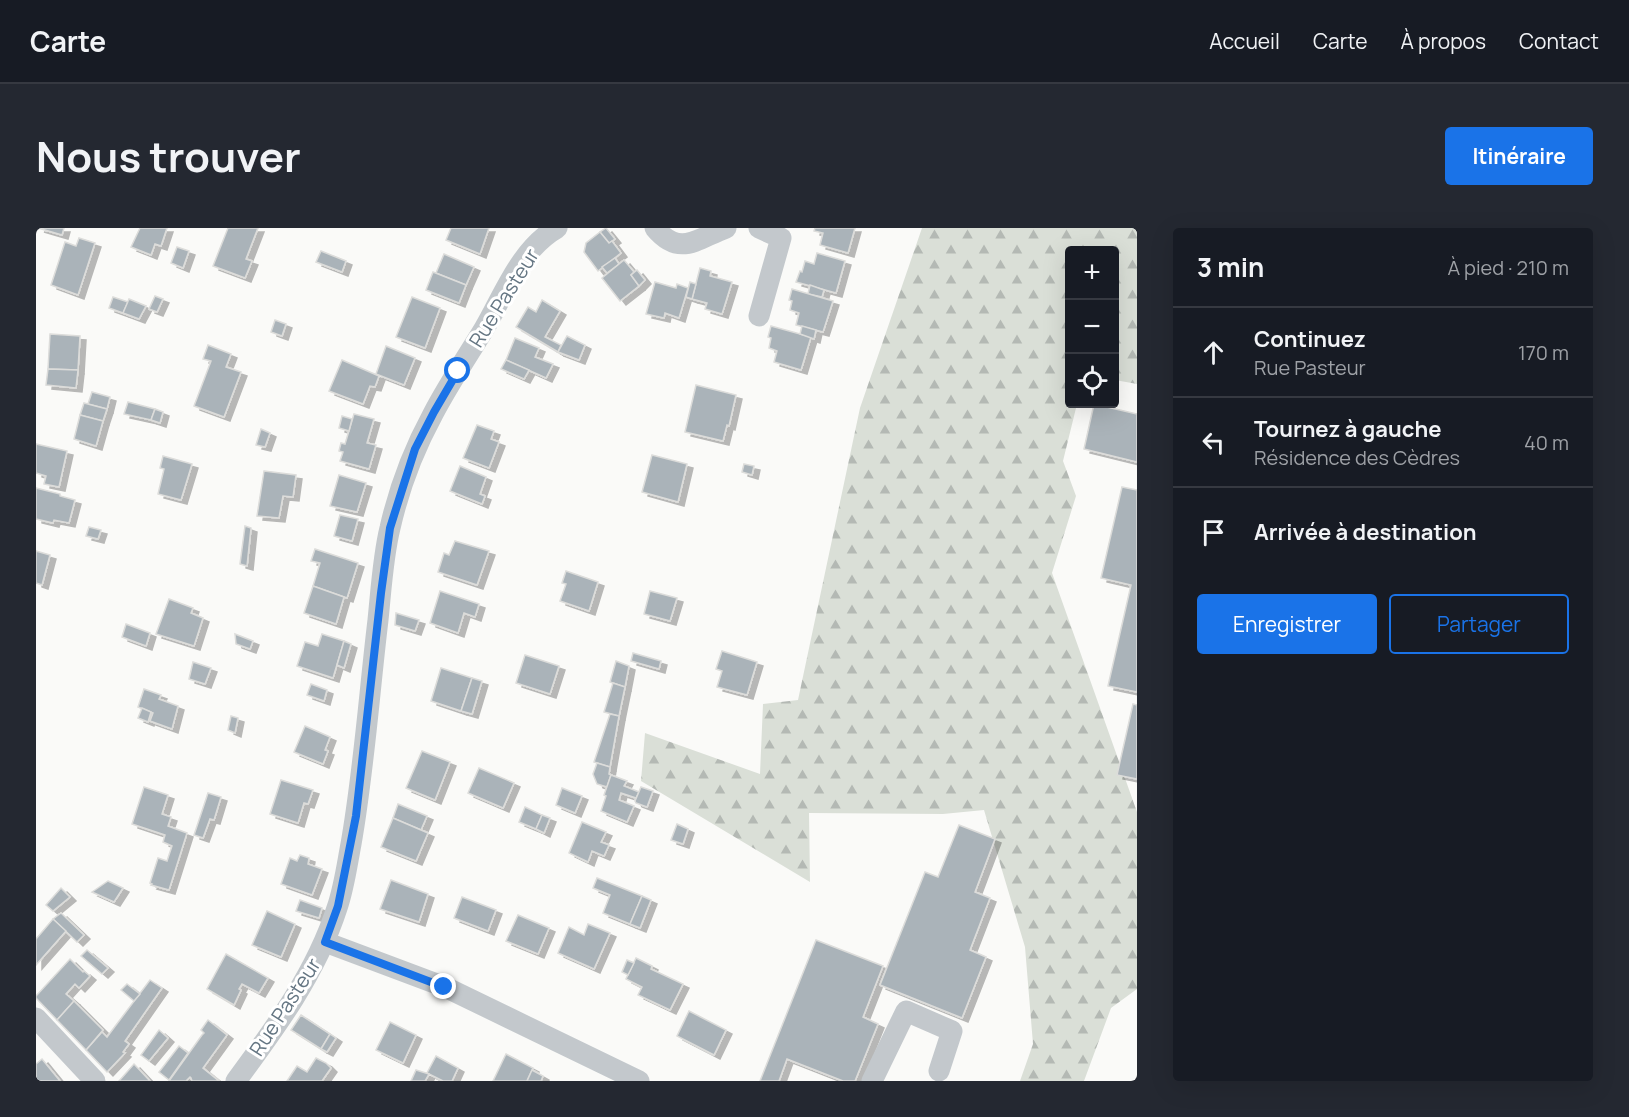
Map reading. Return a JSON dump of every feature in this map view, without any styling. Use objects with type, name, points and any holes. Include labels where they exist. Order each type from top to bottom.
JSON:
[{"type":"street","name":"Rue Pasteur","points":[[236,1081],[292,1002],[308,975],[325,942],[338,906],[356,816],[390,528],[415,449],[516,271],[529,252],[557,228]]},
{"type":"street","points":[[655,228],[672,241],[684,245],[699,241],[726,228]]},
{"type":"street","points":[[759,228],[783,233],[759,316]]},
{"type":"street","points":[[325,942],[444,987],[639,1081]]},
{"type":"street","points":[[872,1081],[906,1011],[952,1031],[939,1071]]},
{"type":"street","points":[[36,1018],[95,1081]]},
{"type":"green space","points":[[922,228],[1137,228],[1137,384],[1119,381],[1119,246],[1065,246],[1065,408],[1076,408],[1063,461],[1076,496],[1052,573],[1137,812],[1137,989],[1111,1008],[1084,1081],[1020,1081],[1033,1044],[1025,947],[984,810],[943,814],[809,813],[810,882],[641,781],[645,733],[760,774],[763,704],[798,700],[860,408]]},
{"type":"building","points":[[38,228],[64,228],[62,235]]},
{"type":"building","points":[[140,228],[167,228],[161,246],[155,244],[151,255],[131,247]]},
{"type":"building","points":[[228,228],[258,228],[246,259],[252,261],[245,278],[213,266]]},
{"type":"building","points":[[451,228],[489,228],[480,254],[446,240]]},
{"type":"building","points":[[606,228],[615,239],[609,243],[600,232]]},
{"type":"building","points":[[815,228],[855,228],[848,253],[820,245],[823,233],[814,231]]},
{"type":"building","points":[[600,232],[609,243],[612,241],[621,253],[598,271],[584,252],[586,243]]},
{"type":"building","points":[[79,238],[95,243],[78,295],[51,285],[65,242],[76,246]]},
{"type":"building","points":[[177,247],[189,251],[183,268],[171,263]]},
{"type":"building","points":[[321,251],[346,261],[342,272],[316,262]]},
{"type":"building","points":[[817,253],[845,261],[836,293],[796,282],[805,261],[814,264]]},
{"type":"building","points":[[444,254],[474,267],[466,285],[436,273]]},
{"type":"building","points":[[615,258],[619,264],[607,273],[602,267]]},
{"type":"building","points":[[624,260],[634,272],[631,275],[639,286],[620,301],[602,278]]},
{"type":"building","points":[[700,268],[711,271],[710,276],[732,282],[722,314],[705,309],[707,303],[692,299]]},
{"type":"building","points":[[637,270],[645,280],[639,286],[631,275]]},
{"type":"building","points":[[433,272],[466,285],[459,303],[426,290]]},
{"type":"building","points":[[655,282],[676,288],[677,284],[688,288],[679,318],[665,313],[664,318],[646,314]]},
{"type":"building","points":[[690,282],[696,284],[692,299],[686,297]]},
{"type":"building","points":[[810,285],[824,290],[822,297],[808,294]]},
{"type":"building","points":[[792,289],[833,301],[823,332],[796,325],[799,313],[790,310],[792,301],[789,300]]},
{"type":"building","points":[[155,296],[163,299],[157,312],[149,309]]},
{"type":"building","points":[[113,297],[128,302],[123,313],[109,308]]},
{"type":"building","points":[[412,297],[440,308],[425,348],[396,337]]},
{"type":"building","points":[[129,299],[146,306],[139,319],[123,313]]},
{"type":"building","points":[[542,300],[560,311],[545,337],[561,345],[558,352],[516,327],[528,307],[536,312]]},
{"type":"building","points":[[275,320],[286,324],[282,336],[271,332]]},
{"type":"building","points":[[771,326],[811,337],[801,370],[774,362],[777,351],[769,348],[771,338],[768,337]]},
{"type":"building","points":[[802,326],[816,330],[814,339],[800,334]]},
{"type":"building","points":[[50,334],[80,336],[78,370],[48,369]]},
{"type":"building","points":[[567,336],[585,345],[579,360],[558,352]]},
{"type":"building","points":[[515,338],[539,348],[535,357],[553,364],[546,378],[506,360]]},
{"type":"building","points":[[208,345],[231,354],[226,367],[241,372],[224,417],[194,406],[211,361],[203,359]]},
{"type":"building","points":[[386,346],[415,358],[404,385],[376,374]]},
{"type":"building","points":[[342,360],[379,376],[375,387],[370,386],[363,404],[329,391]]},
{"type":"building","points":[[506,360],[529,370],[524,379],[501,369]]},
{"type":"building","points":[[48,369],[78,370],[76,388],[46,385]]},
{"type":"building","points":[[696,385],[736,395],[723,441],[685,432]]},
{"type":"building","points":[[92,392],[110,397],[107,409],[88,404]]},
{"type":"building","points":[[128,402],[155,409],[151,420],[124,414]]},
{"type":"building","points":[[84,403],[107,409],[103,421],[80,415]]},
{"type":"building","points":[[1093,408],[1111,408],[1137,414],[1137,462],[1084,449]]},
{"type":"building","points":[[155,409],[163,412],[160,423],[151,420]]},
{"type":"building","points":[[354,414],[374,419],[367,443],[376,445],[369,469],[340,461],[343,452],[339,451],[341,443],[345,444]]},
{"type":"building","points":[[80,415],[103,421],[96,446],[74,439]]},
{"type":"building","points":[[342,416],[352,419],[349,431],[339,428]]},
{"type":"building","points":[[477,425],[494,431],[491,439],[499,442],[489,468],[463,458]]},
{"type":"building","points":[[261,429],[270,433],[265,447],[256,445]]},
{"type":"building","points":[[36,444],[67,451],[59,487],[44,484],[46,476],[36,473]]},
{"type":"building","points":[[652,455],[687,464],[678,502],[642,492]]},
{"type":"building","points":[[163,456],[192,464],[181,500],[158,494],[164,469],[160,468]]},
{"type":"building","points":[[744,464],[754,466],[752,475],[742,472]]},
{"type":"building","points":[[460,466],[486,477],[480,494],[485,496],[482,504],[450,491]]},
{"type":"building","points":[[264,471],[296,475],[293,497],[283,496],[279,518],[257,516]]},
{"type":"building","points":[[339,475],[366,483],[357,512],[330,506]]},
{"type":"building","points":[[1122,487],[1137,490],[1137,692],[1108,686],[1131,585],[1101,578]]},
{"type":"building","points":[[36,488],[75,500],[69,523],[54,520],[53,523],[36,519]]},
{"type":"building","points":[[340,515],[358,519],[352,541],[334,536]]},
{"type":"building","points":[[245,526],[251,528],[247,566],[240,564]]},
{"type":"building","points":[[89,527],[101,530],[98,539],[86,536]]},
{"type":"building","points":[[455,541],[489,551],[477,585],[438,572],[444,553],[449,555]]},
{"type":"building","points":[[315,549],[358,563],[347,598],[313,586],[320,563],[311,561]]},
{"type":"building","points":[[36,551],[50,555],[42,585],[36,583]]},
{"type":"building","points":[[566,571],[598,582],[589,611],[560,601],[566,584],[562,583]]},
{"type":"building","points":[[313,586],[344,597],[336,624],[304,613]]},
{"type":"building","points":[[440,591],[479,604],[475,617],[464,613],[458,633],[430,623]]},
{"type":"building","points":[[650,591],[677,598],[670,621],[644,614]]},
{"type":"building","points":[[169,599],[193,608],[191,613],[203,618],[194,646],[156,634]]},
{"type":"building","points":[[396,613],[419,620],[415,631],[395,625]]},
{"type":"building","points":[[126,624],[150,633],[146,646],[122,637]]},
{"type":"building","points":[[235,634],[253,641],[250,649],[236,644]]},
{"type":"building","points":[[322,634],[344,641],[333,678],[297,666],[305,642],[318,646]]},
{"type":"building","points":[[344,641],[351,644],[344,668],[337,665]]},
{"type":"building","points":[[722,651],[757,662],[747,695],[717,687],[722,671],[716,669]]},
{"type":"building","points":[[633,653],[661,661],[659,669],[631,661]]},
{"type":"building","points":[[525,655],[559,666],[550,694],[516,683]]},
{"type":"building","points":[[616,661],[629,666],[625,687],[610,682]]},
{"type":"building","points":[[193,662],[211,668],[205,684],[189,679]]},
{"type":"building","points":[[441,668],[472,678],[461,711],[431,701]]},
{"type":"building","points":[[472,678],[482,681],[472,714],[461,711]]},
{"type":"building","points":[[613,683],[625,687],[619,716],[604,712]]},
{"type":"building","points":[[311,684],[327,690],[324,701],[307,695]]},
{"type":"building","points":[[144,689],[161,695],[159,699],[178,706],[172,729],[150,721],[153,713],[138,707]]},
{"type":"building","points":[[1133,704],[1137,705],[1137,779],[1117,775]]},
{"type":"building","points":[[142,708],[151,712],[148,722],[138,718]]},
{"type":"building","points":[[610,714],[619,716],[610,767],[594,762]]},
{"type":"building","points":[[231,716],[238,718],[235,733],[228,730]]},
{"type":"building","points":[[305,726],[330,737],[323,764],[294,752]]},
{"type":"building","points":[[422,751],[450,762],[435,800],[406,788]]},
{"type":"building","points":[[597,763],[610,767],[609,774],[611,775],[607,787],[597,784],[593,774]]},
{"type":"building","points":[[479,768],[514,783],[503,808],[468,793]]},
{"type":"building","points":[[611,775],[627,781],[624,786],[639,792],[636,798],[621,793],[619,800],[634,806],[627,822],[601,811]]},
{"type":"building","points":[[281,780],[313,790],[308,804],[304,803],[298,823],[270,814]]},
{"type":"building","points":[[144,787],[168,795],[162,814],[171,817],[168,826],[187,833],[169,890],[150,883],[158,858],[167,861],[172,846],[163,842],[165,835],[132,824]]},
{"type":"building","points":[[641,787],[653,791],[647,807],[635,801]]},
{"type":"building","points":[[562,788],[582,796],[575,813],[556,805]]},
{"type":"building","points":[[208,793],[221,797],[214,820],[210,819],[203,838],[194,835]]},
{"type":"building","points":[[398,804],[427,816],[421,830],[393,818]]},
{"type":"building","points":[[525,807],[542,815],[536,829],[519,822]]},
{"type":"building","points":[[542,815],[550,818],[544,833],[536,829]]},
{"type":"building","points":[[393,818],[428,833],[416,861],[381,847]]},
{"type":"building","points":[[582,822],[606,832],[601,842],[609,845],[604,856],[592,851],[588,862],[569,853]]},
{"type":"building","points":[[677,824],[688,829],[683,844],[671,840]]},
{"type":"building","points":[[959,825],[995,839],[975,892],[990,898],[970,950],[986,957],[962,1018],[880,985],[925,872],[938,877]]},
{"type":"building","points":[[300,855],[309,858],[308,864],[322,869],[312,895],[281,884],[290,858],[297,861]]},
{"type":"building","points":[[597,878],[642,896],[630,924],[603,913],[610,895],[593,888]]},
{"type":"building","points":[[391,880],[428,894],[419,922],[380,909]]},
{"type":"building","points":[[108,881],[123,888],[114,902],[92,892]]},
{"type":"building","points":[[61,888],[70,897],[53,911],[46,905]]},
{"type":"building","points":[[642,896],[651,900],[640,928],[630,924]]},
{"type":"building","points":[[462,897],[496,910],[488,931],[454,918]]},
{"type":"building","points":[[300,900],[322,908],[319,918],[296,911]]},
{"type":"building","points":[[267,911],[295,924],[281,957],[252,945]]},
{"type":"building","points":[[61,913],[84,935],[77,942],[53,919]]},
{"type":"building","points":[[518,915],[549,928],[538,954],[506,941]]},
{"type":"building","points":[[53,919],[66,931],[36,965],[36,939]]},
{"type":"building","points":[[588,924],[610,933],[594,969],[558,953],[569,927],[584,935]]},
{"type":"building","points":[[816,940],[883,966],[863,1017],[878,1024],[855,1081],[843,1081],[787,1059],[779,1081],[760,1081]]},
{"type":"building","points":[[87,950],[108,968],[102,974],[81,956]]},
{"type":"building","points":[[226,954],[268,978],[259,993],[242,984],[234,1005],[207,989]]},
{"type":"building","points":[[636,958],[652,966],[651,969],[683,984],[670,1010],[638,995],[642,987],[626,979]]},
{"type":"building","points":[[70,959],[90,976],[79,988],[75,984],[66,994],[74,1001],[57,1020],[36,996]]},
{"type":"building","points":[[627,960],[634,963],[628,975],[622,972]]},
{"type":"building","points":[[150,980],[162,988],[125,1041],[129,1044],[123,1052],[125,1053],[107,1072],[86,1050],[102,1032],[107,1037]]},
{"type":"building","points":[[127,984],[140,994],[134,1001],[121,990]]},
{"type":"building","points":[[74,1001],[103,1030],[86,1050],[57,1020]]},
{"type":"building","points":[[689,1011],[726,1030],[714,1055],[677,1036]]},
{"type":"building","points":[[301,1015],[330,1034],[321,1049],[291,1030]]},
{"type":"building","points":[[208,1020],[227,1035],[203,1068],[219,1081],[192,1081],[190,1077],[186,1081],[169,1081],[204,1033],[201,1030]]},
{"type":"building","points":[[390,1022],[416,1035],[403,1063],[376,1050]]},
{"type":"building","points":[[159,1030],[168,1038],[149,1061],[141,1055]]},
{"type":"building","points":[[330,1034],[336,1038],[327,1052],[321,1049]]},
{"type":"building","points":[[179,1046],[188,1053],[169,1080],[159,1072]]},
{"type":"building","points":[[506,1054],[533,1068],[527,1081],[493,1081]]},
{"type":"building","points":[[436,1056],[458,1068],[452,1081],[443,1081],[427,1073]]},
{"type":"building","points":[[316,1058],[331,1068],[322,1081],[287,1081],[297,1066],[307,1072]]},
{"type":"building","points":[[42,1059],[60,1081],[36,1081],[36,1064]]},
{"type":"building","points":[[134,1064],[150,1081],[119,1081]]},
{"type":"building","points":[[416,1070],[429,1074],[425,1081],[411,1081]]},
{"type":"building","points":[[532,1070],[543,1076],[541,1081],[527,1081]]},
{"type":"route","points":[[444,987],[325,942],[338,906],[356,816],[390,528],[415,449],[458,371]]}]
